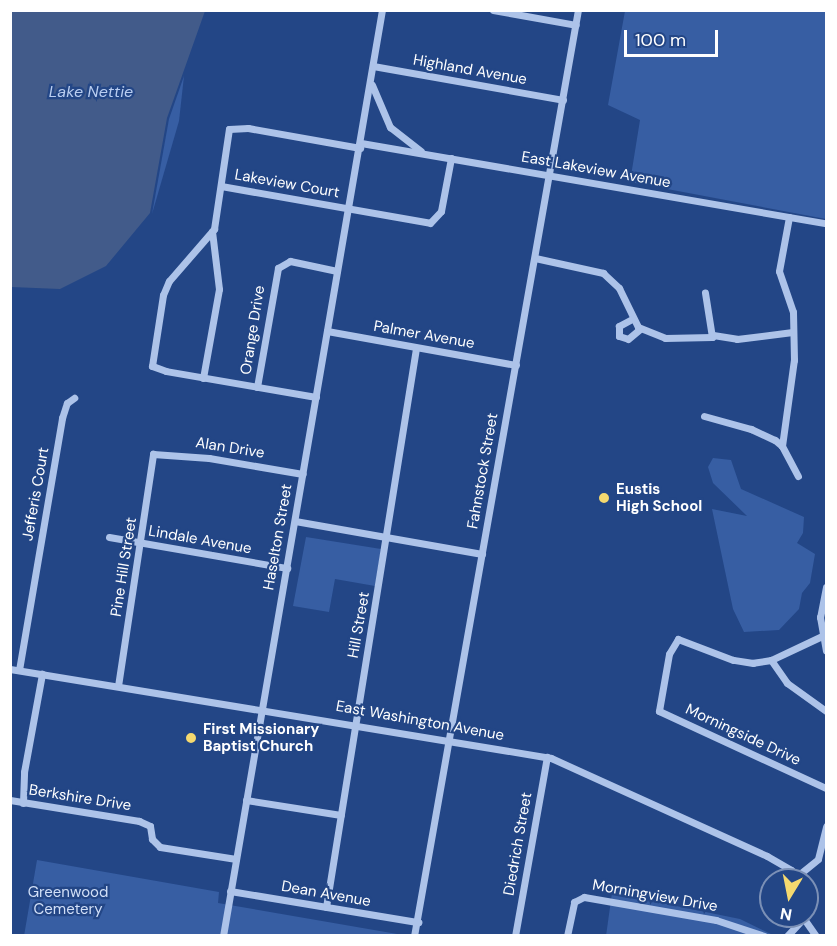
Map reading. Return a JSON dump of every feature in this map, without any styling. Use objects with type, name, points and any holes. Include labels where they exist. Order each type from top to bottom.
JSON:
[{"type":"street","name":"Haselton Street","points":[[223,936],[348,208],[361,145],[382,10]]},
{"type":"street","points":[[494,10],[576,25]]},
{"type":"street","name":"Fahnstock Street","points":[[414,936],[578,10]]},
{"type":"street","name":"Highland Avenue","points":[[373,66],[563,100]]},
{"type":"street","points":[[370,81],[390,127],[425,153]]},
{"type":"street","name":"East Lakeview Avenue","points":[[221,186],[230,129],[248,128],[425,153],[826,223]]},
{"type":"street","name":"Lakeview Court","points":[[221,186],[435,221],[444,199],[451,158]]},
{"type":"street","points":[[203,378],[219,290],[212,231],[221,186]]},
{"type":"street","points":[[782,446],[792,391],[793,312],[779,271],[789,217]]},
{"type":"street","points":[[212,231],[166,287],[151,364],[166,371],[316,397]]},
{"type":"street","points":[[535,258],[603,273],[619,288],[632,319],[640,329],[665,338],[713,335],[737,339],[793,332]]},
{"type":"street","name":"Orange Drive","points":[[257,387],[278,268],[290,261],[338,271]]},
{"type":"street","points":[[705,293],[713,335]]},
{"type":"street","points":[[632,319],[619,327],[619,336],[628,339],[640,329]]},
{"type":"street","name":"Palmer Avenue","points":[[327,331],[516,365]]},
{"type":"street","name":"Hill Street","points":[[326,907],[416,348]]},
{"type":"street","name":"Jefferis Court","points":[[19,670],[62,418],[67,403],[74,398]]},
{"type":"street","points":[[704,416],[751,429],[782,446],[798,476]]},
{"type":"street","name":"Alan Drive","points":[[153,454],[170,453],[303,474]]},
{"type":"street","name":"Pine Hill Street","points":[[118,686],[142,544],[153,454]]},
{"type":"street","points":[[295,521],[482,554]]},
{"type":"street","name":"Lindale Avenue","points":[[109,537],[287,568]]},
{"type":"street","points":[[826,587],[820,617],[826,650]]},
{"type":"street","points":[[822,636],[771,660],[787,683],[826,711]]},
{"type":"street","name":"Morningside Drive","points":[[771,660],[733,660],[678,639],[669,654],[659,711],[826,788]]},
{"type":"street","name":"East Washington Avenue","points":[[10,669],[262,708],[547,757],[767,856],[783,868]]},
{"type":"street","points":[[23,803],[24,772],[42,674]]},
{"type":"street","name":"Diedrich Street","points":[[515,936],[547,757]]},
{"type":"street","name":"Berkshire Drive","points":[[10,800],[139,821],[150,826],[152,839],[160,847],[236,859]]},
{"type":"street","points":[[246,800],[341,815]]},
{"type":"street","points":[[808,868],[818,859],[826,826]]},
{"type":"street","name":"Dean Avenue","points":[[230,891],[418,922]]},
{"type":"street","name":"Morningview Drive","points":[[567,936],[574,902],[584,897],[716,920],[764,936]]},
{"type":"green space","points":[[625,11],[826,11],[826,219],[630,182],[640,120],[608,105]]},
{"type":"green space","points":[[184,76],[179,121],[152,214],[169,119]]},
{"type":"green space","points":[[713,458],[731,460],[741,489],[804,517],[803,533],[797,543],[815,554],[810,583],[802,593],[799,609],[779,630],[744,632],[733,609],[712,509],[747,516],[713,483],[708,467]]},
{"type":"green space","points":[[306,537],[381,549],[375,586],[335,579],[329,612],[293,606]]},
{"type":"green space","name":"Greenwood Cemetery","points":[[37,860],[219,892],[218,903],[403,935],[24,936]]},
{"type":"green space","points":[[612,893],[740,919],[773,935],[606,936]]},
{"type":"water","name":"Lake Nettie","points":[[11,10],[205,11],[167,118],[150,213],[106,266],[60,289],[11,287]]},
{"type":"place","name":"Eustis High School","points":[[604,498]]},
{"type":"place","name":"First Missionary Baptist Church","points":[[191,738]]}]
